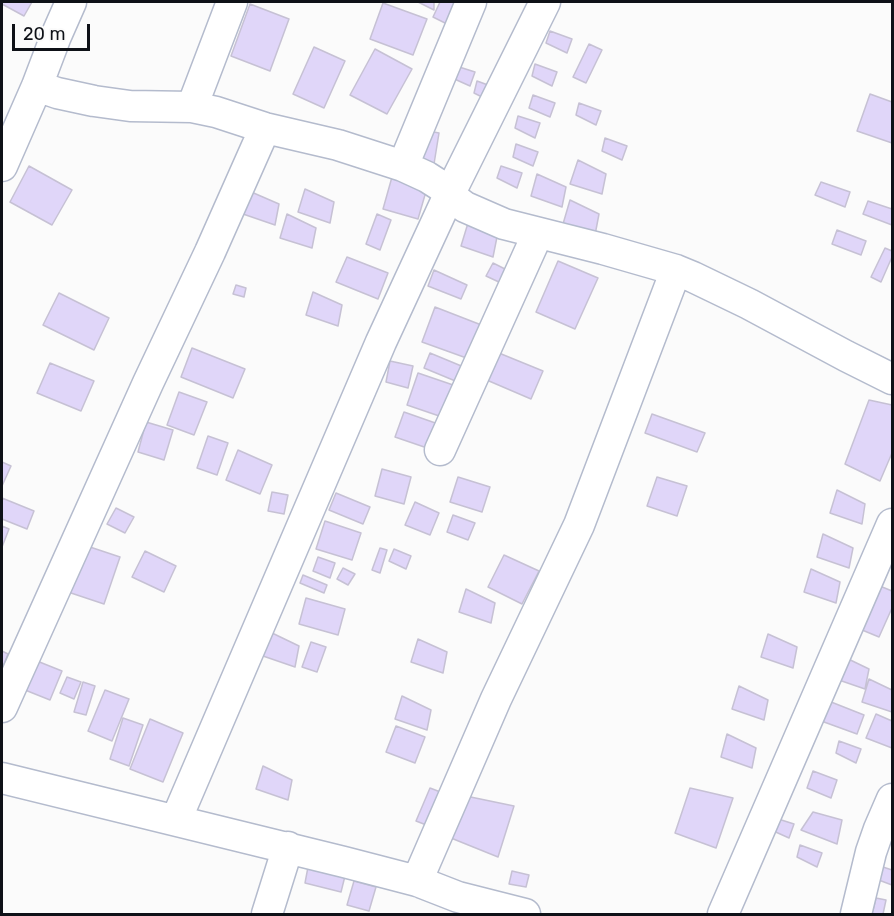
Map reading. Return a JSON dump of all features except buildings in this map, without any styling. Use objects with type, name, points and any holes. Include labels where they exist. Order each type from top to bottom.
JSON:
[{"type":"street","points":[[2,166],[71,2]]},
{"type":"street","points":[[192,107],[232,2]]},
{"type":"street","points":[[403,166],[471,2]]},
{"type":"street","points":[[176,820],[381,342],[448,195],[545,2]]},
{"type":"street","points":[[37,86],[94,101],[130,106],[192,107],[216,112],[265,128],[338,145],[403,166],[441,186],[448,195],[465,207],[504,224],[676,270],[749,304],[892,379]]},
{"type":"street","points":[[2,707],[265,128]]},
{"type":"street","points":[[440,450],[538,233]]},
{"type":"street","points":[[417,881],[496,699],[579,525],[676,270]]},
{"type":"street","points":[[723,915],[892,524]]},
{"type":"street","points":[[2,778],[288,847],[417,881],[458,897],[525,915]]},
{"type":"street","points":[[856,915],[871,852],[892,798]]},
{"type":"street","points":[[267,915],[288,847]]}]
